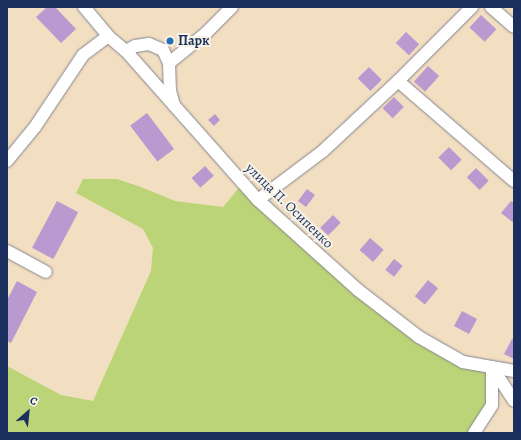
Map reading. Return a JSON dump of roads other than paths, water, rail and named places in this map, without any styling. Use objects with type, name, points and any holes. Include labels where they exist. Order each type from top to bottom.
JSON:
[{"type":"street","name":"улица П. Осипенко","points":[[84,7],[108,36],[126,51],[258,200],[358,290],[419,337],[463,362],[514,371]]},
{"type":"street","points":[[169,63],[206,33],[232,7]]},
{"type":"street","points":[[258,200],[323,151],[398,81],[472,7]]},
{"type":"street","points":[[491,7],[514,27]]},
{"type":"street","points":[[7,169],[8,161],[36,127],[83,55],[108,36]]},
{"type":"street","points":[[126,51],[135,46],[149,44],[163,50],[169,63],[170,91],[175,108]]},
{"type":"street","points":[[398,81],[514,181]]},
{"type":"street","points":[[7,161],[16,152]]},
{"type":"street","points":[[7,251],[46,272]]},
{"type":"street","points":[[492,367],[514,401]]},
{"type":"street","points":[[474,433],[492,405],[492,367]]},
{"type":"place","name":"Парк","points":[[170,41]]}]
